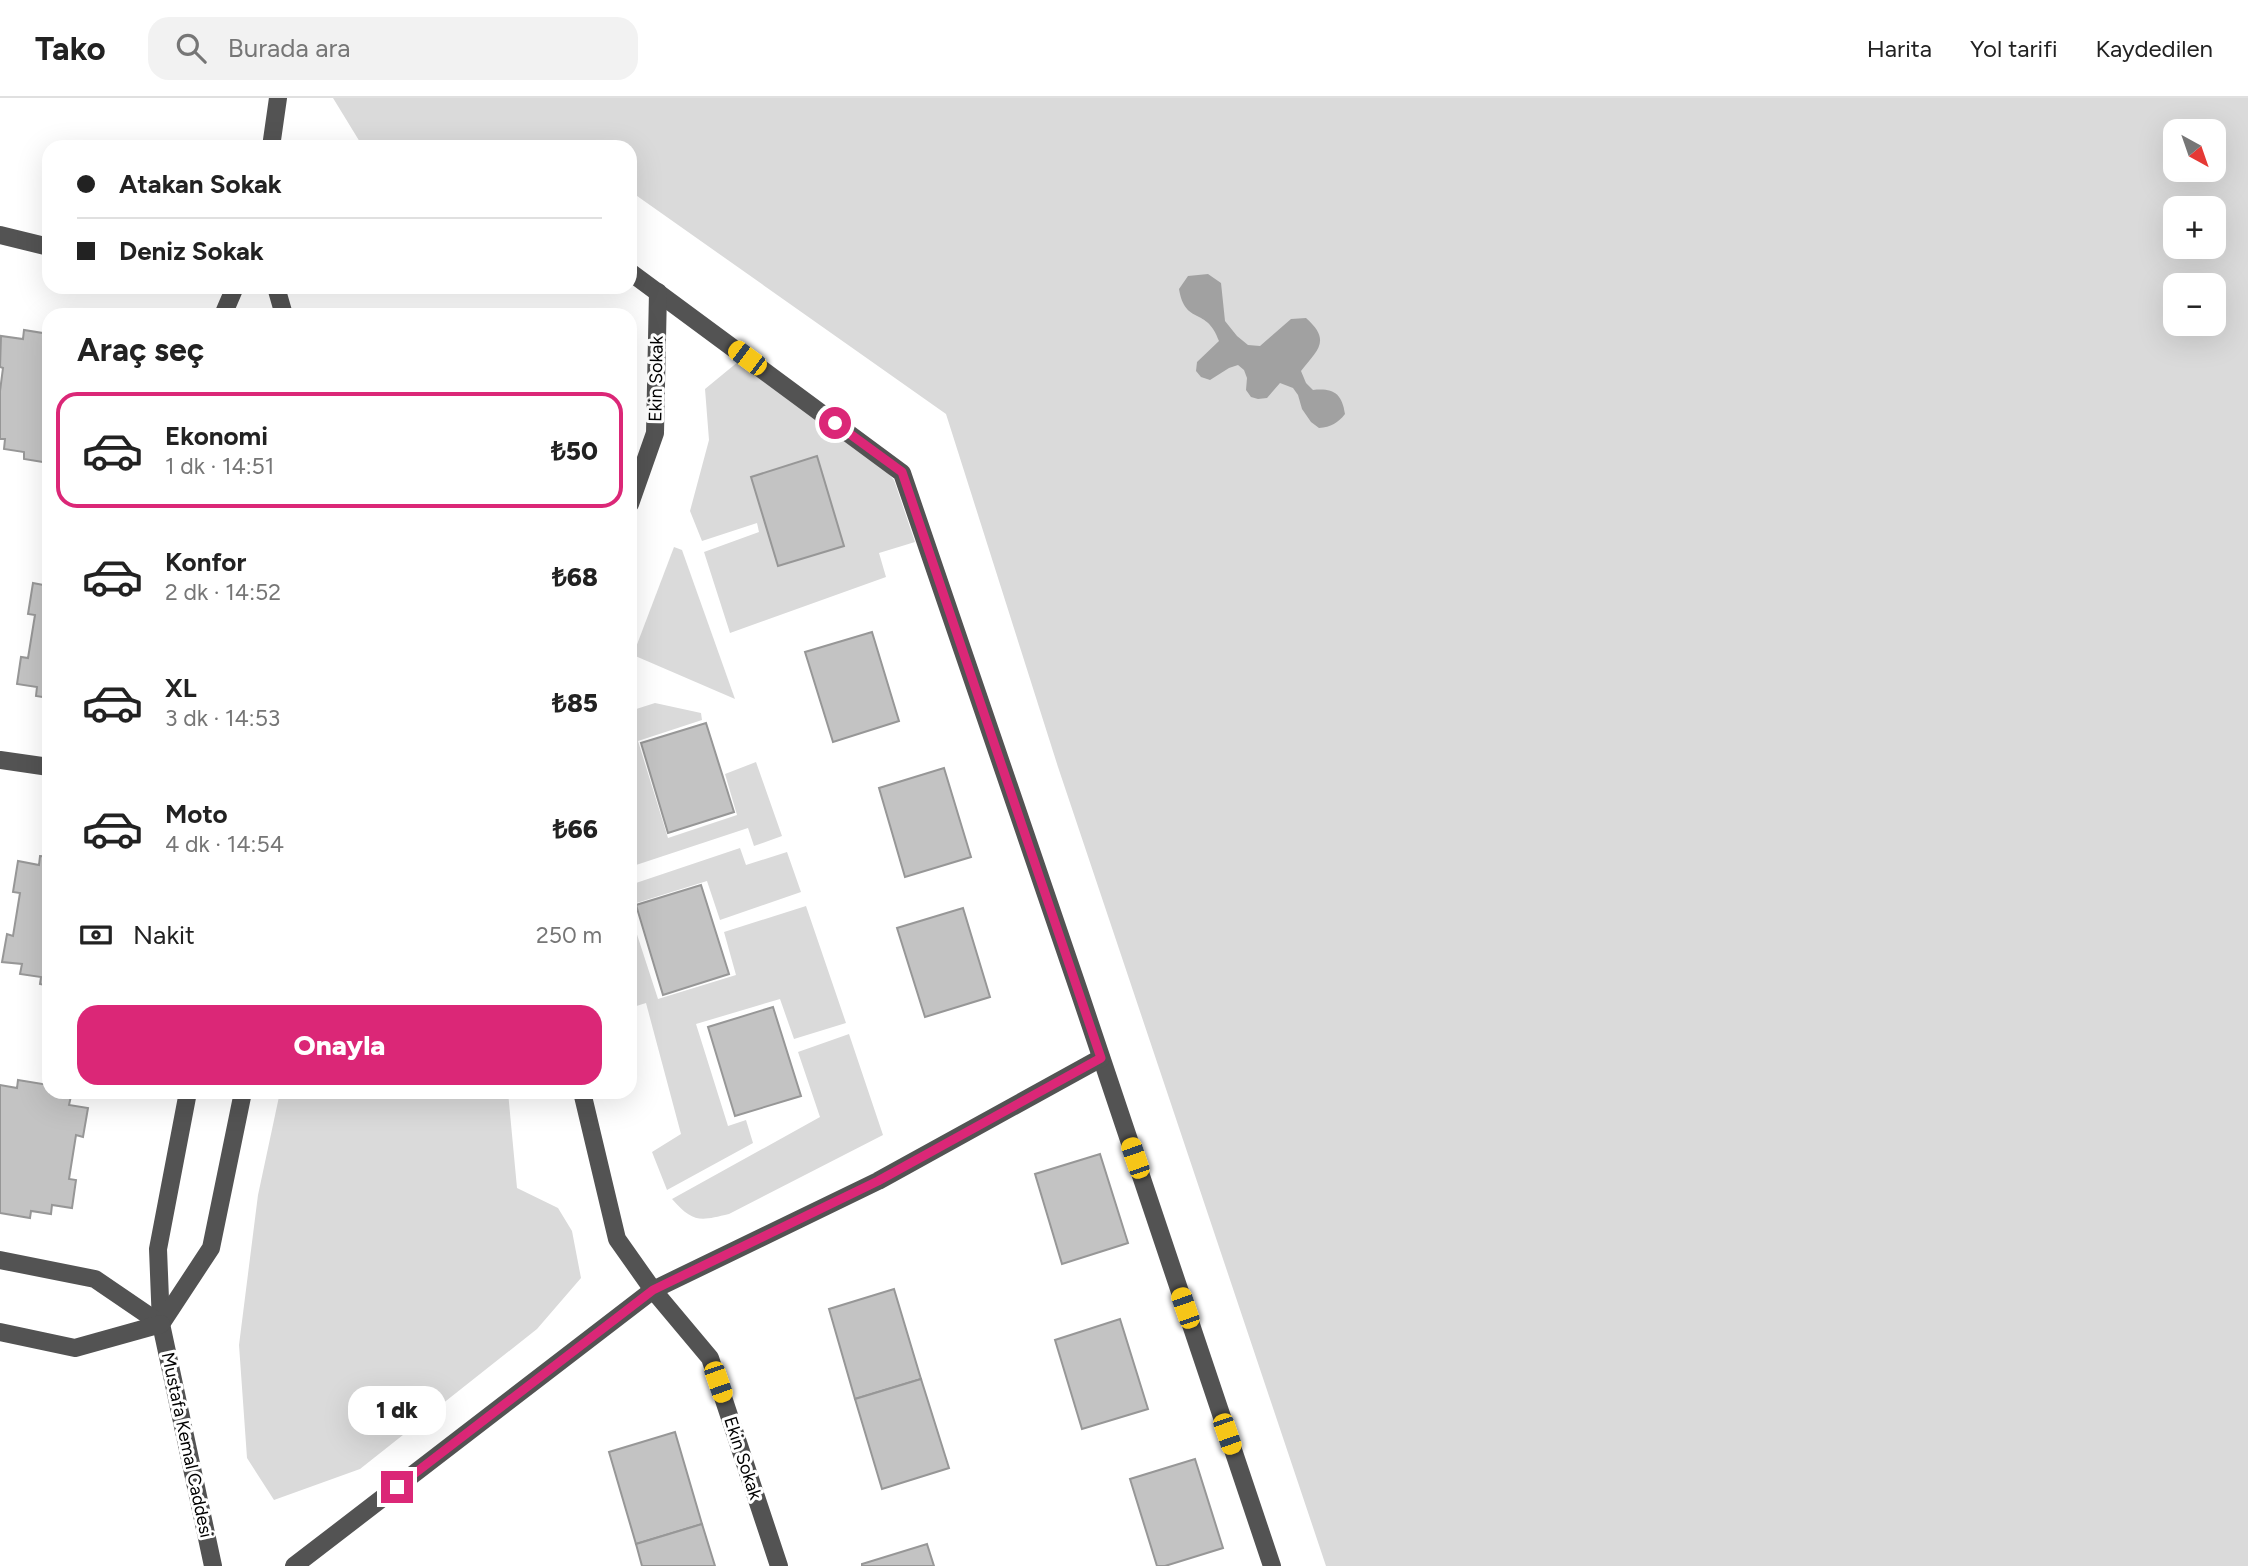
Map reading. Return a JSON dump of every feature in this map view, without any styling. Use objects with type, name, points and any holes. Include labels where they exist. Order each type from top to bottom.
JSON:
[{"type":"street","points":[[272,140],[278,98]]},
{"type":"street","points":[[0,235],[42,245]]},
{"type":"street","points":[[637,276],[902,472],[1272,1566]]},
{"type":"street","name":"Ekin Sokak","points":[[637,484],[655,433],[658,292]]},
{"type":"street","points":[[0,760],[42,766]]},
{"type":"street","points":[[294,1566],[653,1290],[878,1181],[1101,1058]]},
{"type":"street","name":"Mustafa Kemal Caddesi","points":[[187,1099],[158,1249],[161,1324],[213,1566]]},
{"type":"street","points":[[0,1332],[75,1348],[161,1324],[211,1248],[242,1099]]},
{"type":"street","name":"Ekin Sokak","points":[[584,1099],[617,1239],[653,1290],[710,1358],[779,1566]]},
{"type":"street","points":[[0,1260],[95,1279],[161,1324]]},
{"type":"shaded area","points":[[333,98],[2248,98],[2248,1566],[1326,1566],[1058,767],[946,414],[637,196],[637,140],[359,140]]},
{"type":"shaded area","points":[[1208,274],[1221,283],[1225,321],[1248,345],[1260,346],[1291,319],[1306,318],[1314,326],[1320,339],[1319,345],[1301,371],[1306,383],[1313,390],[1331,391],[1339,397],[1345,414],[1340,420],[1331,426],[1319,428],[1302,409],[1293,388],[1280,383],[1267,398],[1251,397],[1246,390],[1247,378],[1244,370],[1238,365],[1210,380],[1201,377],[1196,371],[1197,362],[1219,341],[1209,323],[1186,308],[1179,289],[1188,276]]},
{"type":"shaded area","points":[[739,361],[877,461],[894,480],[915,542],[879,553],[886,577],[730,633],[704,552],[759,532],[757,523],[702,541],[690,511],[709,440],[705,389]]},
{"type":"shaded area","points":[[674,547],[682,550],[735,699],[637,657],[637,644]]},
{"type":"shaded area","points":[[655,703],[701,713],[702,720],[638,741],[668,838],[737,815],[725,774],[756,762],[782,836],[754,846],[748,828],[637,865],[637,709]]},
{"type":"shaded area","points":[[740,848],[746,865],[787,852],[801,892],[720,920],[707,881],[637,903],[637,883]]},
{"type":"shaded area","points":[[806,906],[846,1023],[794,1039],[780,999],[696,1024],[728,1126],[746,1120],[753,1143],[667,1190],[652,1152],[681,1134],[646,1003],[637,1006],[637,934],[658,999],[736,975],[724,932]]},
{"type":"shaded area","points":[[849,1034],[883,1135],[729,1214],[704,1219],[692,1216],[679,1207],[672,1199],[820,1117],[798,1052]]},
{"type":"shaded area","points":[[279,1099],[509,1099],[517,1188],[558,1208],[572,1231],[581,1278],[537,1329],[360,1469],[274,1500],[247,1458],[239,1345],[258,1195]]},
{"type":"building","points":[[24,330],[42,333],[42,462],[24,459],[24,452],[4,449],[5,439],[0,439],[3,368],[0,367],[1,336],[23,339]]},
{"type":"building","points":[[817,456],[844,546],[778,566],[751,477]]},
{"type":"building","points":[[33,583],[42,585],[42,697],[36,696],[37,687],[17,684],[21,657],[28,658],[35,615],[28,614]]},
{"type":"building","points":[[872,632],[899,721],[833,742],[805,652]]},
{"type":"building","points":[[706,723],[734,812],[668,833],[641,743]]},
{"type":"building","points":[[944,768],[971,857],[905,877],[879,788]]},
{"type":"building","points":[[42,856],[42,984],[41,977],[20,974],[22,964],[2,962],[7,934],[13,936],[20,893],[13,892],[18,861],[39,865]]},
{"type":"building","points":[[701,885],[729,974],[663,995],[637,905]]},
{"type":"building","points":[[963,908],[990,997],[925,1017],[897,928]]},
{"type":"building","points":[[773,1007],[801,1096],[735,1116],[708,1027]]},
{"type":"building","points":[[18,1080],[42,1084],[42,1099],[70,1099],[69,1105],[88,1108],[83,1137],[76,1135],[69,1179],[76,1180],[72,1208],[52,1205],[51,1214],[31,1211],[30,1218],[0,1213],[0,1085],[17,1088]]},
{"type":"building","points":[[1100,1154],[1128,1243],[1062,1264],[1035,1174]]},
{"type":"building","points":[[894,1289],[921,1379],[855,1399],[829,1309]]},
{"type":"building","points":[[1120,1319],[1148,1409],[1082,1429],[1055,1340]]},
{"type":"building","points":[[921,1379],[949,1468],[882,1489],[855,1399]]},
{"type":"building","points":[[675,1432],[702,1524],[636,1544],[609,1452]]},
{"type":"building","points":[[1195,1459],[1223,1548],[1165,1566],[1157,1566],[1130,1479]]},
{"type":"building","points":[[702,1524],[715,1566],[642,1566],[636,1544]]},
{"type":"building","points":[[927,1544],[934,1566],[862,1566],[862,1564]]},
{"type":"route","points":[[397,1487],[653,1290],[878,1181],[1101,1058],[902,472],[835,423]]}]
